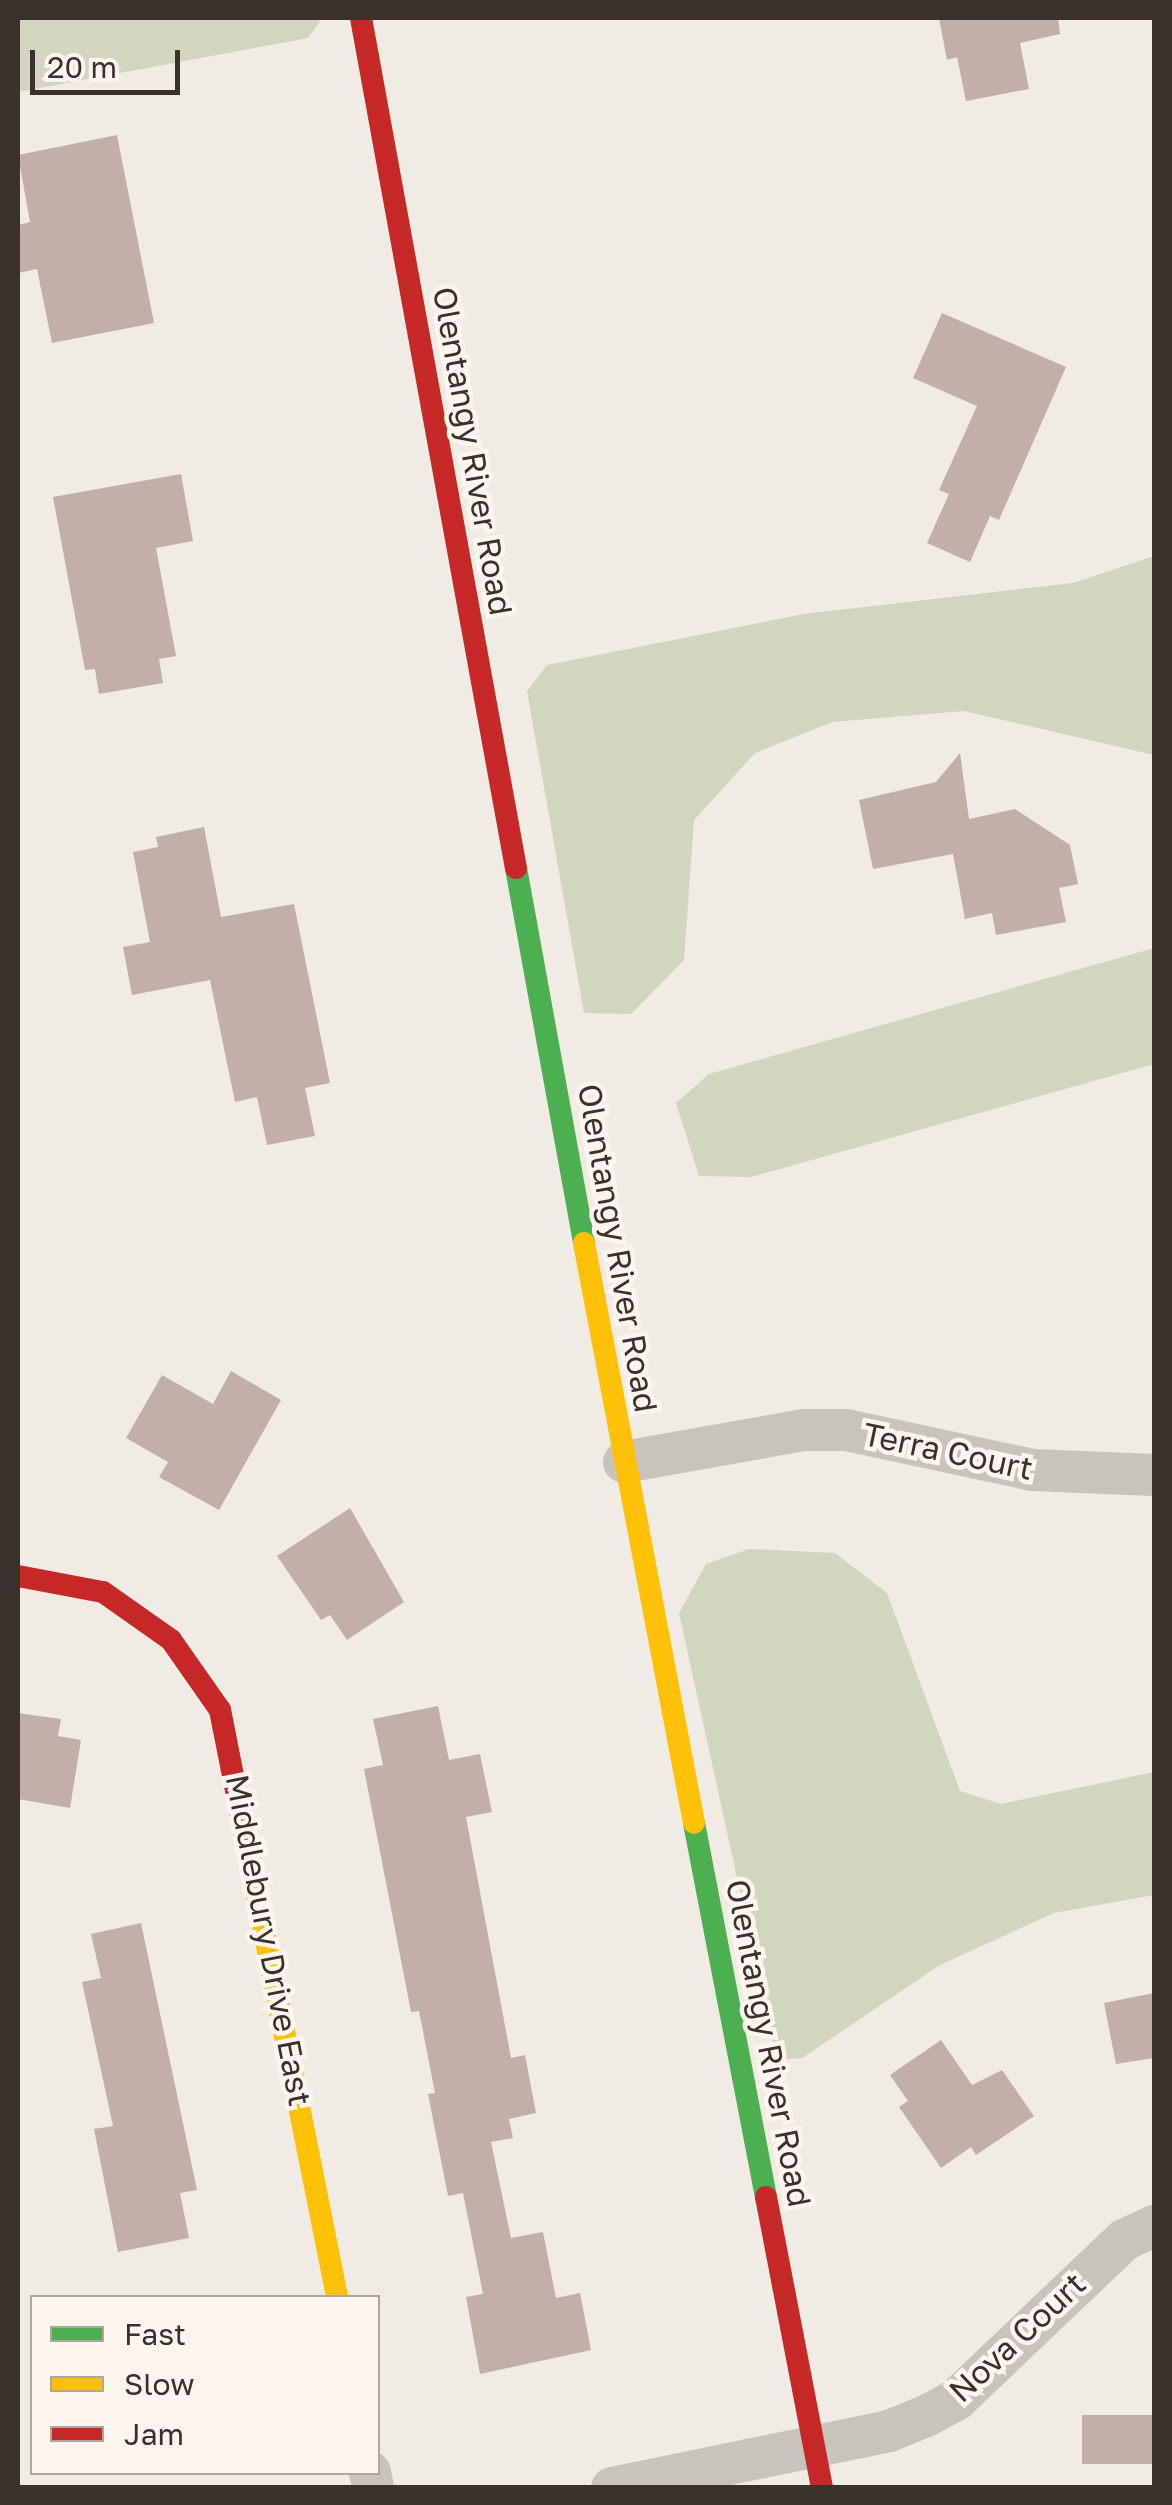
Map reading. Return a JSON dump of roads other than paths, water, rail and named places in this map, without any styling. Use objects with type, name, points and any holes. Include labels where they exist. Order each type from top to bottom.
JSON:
[{"type":"main road","name":"Olentangy River Road","points":[[361,18],[624,1462],[818,2467]]},
{"type":"main road","name":"Middlebury Drive East","points":[[18,1576],[90,1588],[138,1613],[200,1674],[234,1753],[336,2295]]},
{"type":"street","name":"Terra Court","points":[[624,1462],[803,1430],[846,1430],[1032,1470],[1154,1474]]},
{"type":"street","name":"Nova Court","points":[[612,2488],[818,2467],[956,2400],[1064,2292],[1124,2240],[1154,2226]]}]
